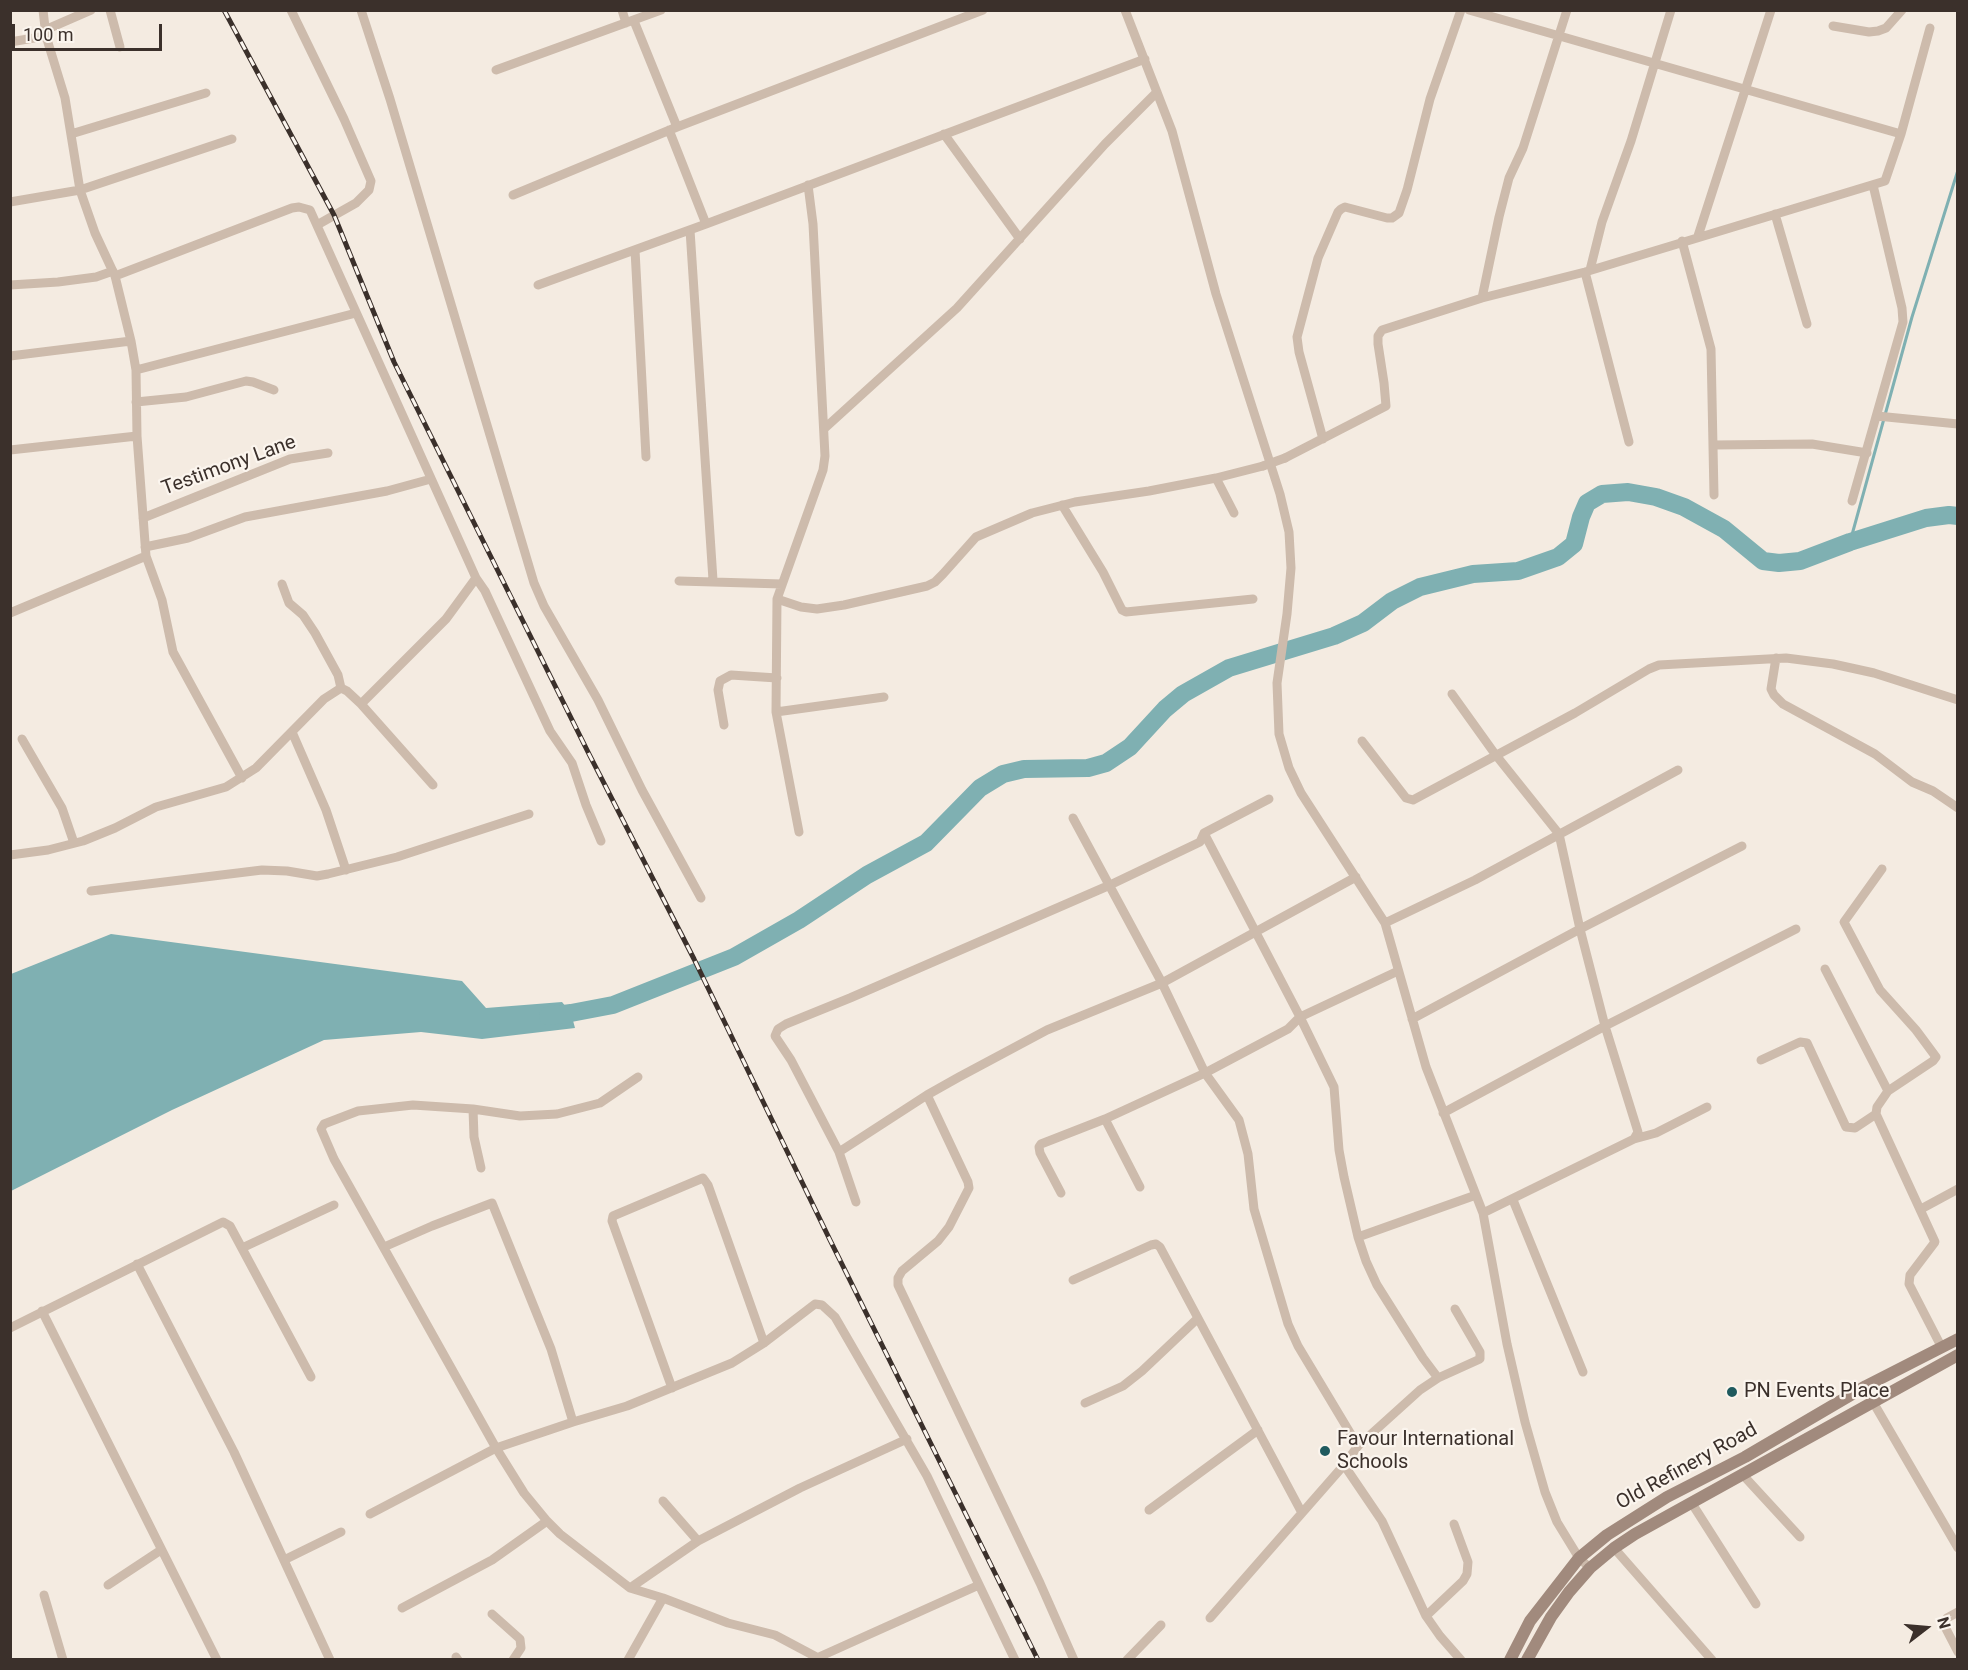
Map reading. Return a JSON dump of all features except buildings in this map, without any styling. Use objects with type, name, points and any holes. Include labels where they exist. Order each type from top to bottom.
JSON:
[{"type":"main road","name":"Old Refinery Road","points":[[1510,1659],[1530,1621],[1579,1558],[1607,1535],[1667,1497],[1746,1457],[1866,1386],[1958,1339]]},
{"type":"main road","name":"Old Refinery Road","points":[[1527,1659],[1551,1617],[1590,1568],[1635,1533],[1958,1355]]},
{"type":"street","points":[[43,10],[45,33],[65,98],[81,190],[95,233],[114,274],[131,341],[136,370],[137,436],[145,551],[162,600],[173,652],[242,778]]},
{"type":"street","points":[[10,42],[45,33],[91,10]]},
{"type":"street","points":[[110,10],[120,48]]},
{"type":"street","points":[[291,10],[371,180],[369,190],[356,202],[317,225]]},
{"type":"street","points":[[361,10],[390,99],[534,583],[544,606],[598,700],[642,790],[701,898]]},
{"type":"street","points":[[622,10],[630,22],[673,128],[706,224]]},
{"type":"street","points":[[496,70],[661,10]]},
{"type":"street","points":[[513,195],[673,128],[963,14],[983,10]]},
{"type":"street","points":[[1125,10],[1172,131],[1216,294],[1280,494],[1290,544],[1291,567],[1277,683],[1279,734],[1289,768],[1301,793],[1385,923],[1425,1067],[1483,1214],[1507,1344],[1525,1422],[1545,1492],[1557,1522],[1579,1558],[1590,1568]]},
{"type":"street","points":[[1323,439],[1297,344],[1306,299],[1318,258],[1341,209],[1345,207],[1387,218],[1392,218],[1399,213],[1430,99],[1461,10]]},
{"type":"street","points":[[1469,10],[1901,134]]},
{"type":"street","points":[[1482,298],[1509,178],[1523,148],[1567,10]]},
{"type":"street","points":[[1629,442],[1588,271],[1671,10]]},
{"type":"street","points":[[1698,236],[1771,10]]},
{"type":"street","points":[[1833,26],[1869,32],[1878,31],[1886,28],[1902,10]]},
{"type":"street","points":[[777,600],[817,609],[927,586],[935,582],[976,537],[1032,513],[1062,505],[1216,478],[1286,458],[1386,406],[1378,344],[1378,336],[1382,330],[1482,298],[1588,271],[1886,180],[1930,28]]},
{"type":"street","points":[[538,285],[1145,59]]},
{"type":"street","points":[[825,428],[957,308],[1105,144],[1157,92]]},
{"type":"street","points":[[71,134],[206,93]]},
{"type":"street","points":[[944,134],[1020,239]]},
{"type":"street","points":[[10,202],[81,190],[232,139]]},
{"type":"street","points":[[799,832],[776,712],[777,600],[823,470],[825,456],[813,224],[808,185]]},
{"type":"street","points":[[1852,501],[1867,453],[1882,417],[1903,322],[1902,308],[1873,185]]},
{"type":"street","points":[[10,285],[58,282],[114,274],[292,208],[310,210],[471,562],[476,578],[485,591],[550,731],[572,764],[601,841]]},
{"type":"street","points":[[1775,214],[1807,324]]},
{"type":"street","points":[[690,230],[713,580]]},
{"type":"street","points":[[1682,241],[1710,339],[1714,495]]},
{"type":"street","points":[[635,250],[646,457]]},
{"type":"street","points":[[136,370],[356,313]]},
{"type":"street","points":[[10,356],[131,341]]},
{"type":"street","points":[[136,402],[186,397],[246,381],[274,390]]},
{"type":"street","points":[[1882,417],[1958,424]]},
{"type":"street","points":[[10,450],[137,436]]},
{"type":"street","points":[[1713,445],[1812,444],[1867,453]]},
{"type":"street","name":"Testimony Lane","points":[[143,518],[290,459],[328,453]]},
{"type":"street","points":[[1216,478],[1234,513]]},
{"type":"street","points":[[10,613],[145,551],[245,517],[387,491],[432,479]]},
{"type":"street","points":[[1062,505],[1103,572],[1122,610],[1126,612],[1253,599]]},
{"type":"street","points":[[361,704],[446,619],[476,578]]},
{"type":"street","points":[[679,581],[713,580],[782,584]]},
{"type":"street","points":[[282,584],[289,603],[303,615],[315,633],[338,675],[341,688]]},
{"type":"street","points":[[1362,741],[1409,800],[1413,800],[1575,713],[1654,666],[1776,658],[1833,664],[1874,673],[1958,700]]},
{"type":"street","points":[[1776,658],[1771,689],[1784,704],[1875,754],[1912,782],[1933,791],[1958,808]]},
{"type":"street","points":[[724,725],[718,690],[720,681],[731,675],[777,678]]},
{"type":"street","points":[[341,688],[347,690],[361,704],[433,785]]},
{"type":"street","points":[[12,853],[48,850],[101,835],[156,807],[213,791],[242,778],[267,758],[324,699],[341,688]]},
{"type":"street","points":[[1452,694],[1495,754],[1560,834],[1580,929],[1605,1026],[1638,1132],[1634,1139]]},
{"type":"street","points":[[776,712],[884,697]]},
{"type":"street","points":[[292,732],[326,810],[346,870]]},
{"type":"street","points":[[22,739],[62,808],[75,843]]},
{"type":"street","points":[[1385,923],[1475,880],[1678,770]]},
{"type":"street","points":[[856,1202],[839,1152],[791,1060],[775,1036],[778,1029],[786,1023],[850,998],[1110,885],[1200,842],[1204,833],[1269,799]]},
{"type":"street","points":[[91,891],[262,870],[317,876],[397,857],[529,814]]},
{"type":"street","points":[[1073,818],[1162,983],[1205,1073],[1239,1120],[1245,1137],[1254,1209],[1288,1324],[1298,1346],[1358,1446]]},
{"type":"street","points":[[1204,833],[1300,1017],[1334,1088],[1341,1159],[1358,1237],[1366,1261],[1377,1285],[1438,1378]]},
{"type":"street","points":[[1412,1019],[1742,846]]},
{"type":"street","points":[[1882,869],[1845,920],[1844,925],[1880,990],[1916,1030],[1936,1057],[1888,1091],[1877,1107],[1876,1114],[1935,1242],[1910,1275],[1909,1284],[1942,1347]]},
{"type":"street","points":[[839,1152],[927,1095],[1047,1030],[1162,983],[1356,877]]},
{"type":"street","points":[[1443,1113],[1605,1026],[1796,929]]},
{"type":"street","points":[[1825,969],[1888,1091]]},
{"type":"street","points":[[1061,1193],[1040,1153],[1041,1144],[1106,1119],[1205,1073],[1288,1029],[1300,1017],[1398,971]]},
{"type":"street","points":[[1761,1060],[1800,1042],[1807,1043],[1846,1127],[1855,1128],[1876,1114]]},
{"type":"street","points":[[638,1077],[600,1103],[557,1114],[520,1116],[474,1109],[413,1105],[358,1111],[324,1124],[321,1129],[334,1159],[496,1448],[524,1493],[560,1534],[630,1588],[728,1623],[776,1635],[820,1658],[899,1619],[979,1585]]},
{"type":"street","points":[[927,1095],[969,1188],[949,1227],[938,1241],[903,1271],[898,1278],[898,1285],[1074,1659]]},
{"type":"street","points":[[1483,1214],[1634,1139],[1656,1133],[1707,1107]]},
{"type":"street","points":[[474,1109],[474,1137],[482,1168]]},
{"type":"street","points":[[1106,1119],[1140,1187]]},
{"type":"street","points":[[672,1388],[612,1221],[613,1216],[703,1178],[708,1185],[764,1343]]},
{"type":"street","points":[[1921,1209],[1958,1189]]},
{"type":"street","points":[[1358,1237],[1476,1195]]},
{"type":"street","points":[[1513,1200],[1583,1372]]},
{"type":"street","points":[[384,1247],[492,1203],[551,1349],[573,1422]]},
{"type":"street","points":[[242,1248],[334,1205]]},
{"type":"street","points":[[10,1328],[223,1222],[230,1226],[311,1377]]},
{"type":"street","points":[[1073,1280],[1156,1244],[1160,1247],[1302,1513]]},
{"type":"street","points":[[137,1264],[234,1452],[330,1659]]},
{"type":"street","points":[[370,1514],[496,1448],[627,1406],[732,1363],[764,1343],[814,1304],[827,1308],[835,1317],[906,1438],[927,1476],[1015,1659]]},
{"type":"street","points":[[1210,1618],[1358,1446],[1420,1390],[1438,1378],[1480,1359],[1481,1356],[1455,1309]]},
{"type":"street","points":[[42,1311],[217,1659]]},
{"type":"street","points":[[1084,1402],[1123,1386],[1197,1319]]},
{"type":"street","points":[[1873,1401],[1958,1548]]},
{"type":"street","points":[[1149,1510],[1258,1430]]},
{"type":"street","points":[[630,1588],[698,1541],[800,1488],[906,1438]]},
{"type":"street","points":[[1344,1465],[1382,1521],[1426,1616],[1461,1659]]},
{"type":"street","points":[[1742,1474],[1800,1537]]},
{"type":"street","points":[[663,1501],[698,1541]]},
{"type":"street","points":[[1690,1503],[1756,1604]]},
{"type":"street","points":[[402,1608],[492,1560],[547,1521]]},
{"type":"street","points":[[1426,1616],[1463,1581],[1467,1574],[1467,1562],[1454,1524]]},
{"type":"street","points":[[284,1560],[341,1532]]},
{"type":"street","points":[[1614,1548],[1712,1659]]},
{"type":"street","points":[[108,1585],[161,1550]]},
{"type":"street","points":[[44,1595],[63,1659]]},
{"type":"street","points":[[628,1659],[663,1598]]},
{"type":"street","points":[[1958,1612],[1947,1618],[1944,1623],[1945,1630],[1958,1652]]},
{"type":"street","points":[[492,1614],[520,1639],[521,1648],[513,1659]]},
{"type":"street","points":[[1128,1659],[1161,1625]]},
{"type":"water","points":[[111,934],[462,981],[486,1008],[562,1002],[571,1013],[575,1028],[482,1039],[421,1032],[324,1040],[172,1110],[11,1191],[11,974]]},
{"type":"waterway","points":[[1850,542],[1912,317],[1958,170]]},
{"type":"waterway","points":[[548,1016],[613,1005],[734,957],[799,920],[867,875],[926,843],[980,788],[1003,774],[1024,769],[1088,768],[1106,763],[1130,747],[1165,709],[1183,694],[1229,668],[1334,636],[1363,623],[1392,601],[1420,587],[1473,574],[1518,571],[1558,557],[1574,544],[1587,503],[1602,494],[1628,492],[1656,497],[1684,507],[1724,529],[1763,561],[1779,563],[1800,561],[1850,542],[1926,518],[1958,516]]},
{"type":"railway","points":[[224,10],[334,215],[394,362],[694,959],[1038,1660]]},
{"type":"place","name":"PN Events Place","points":[[1732,1392]]},
{"type":"place","name":"Favour International Schools","points":[[1325,1451]]}]
